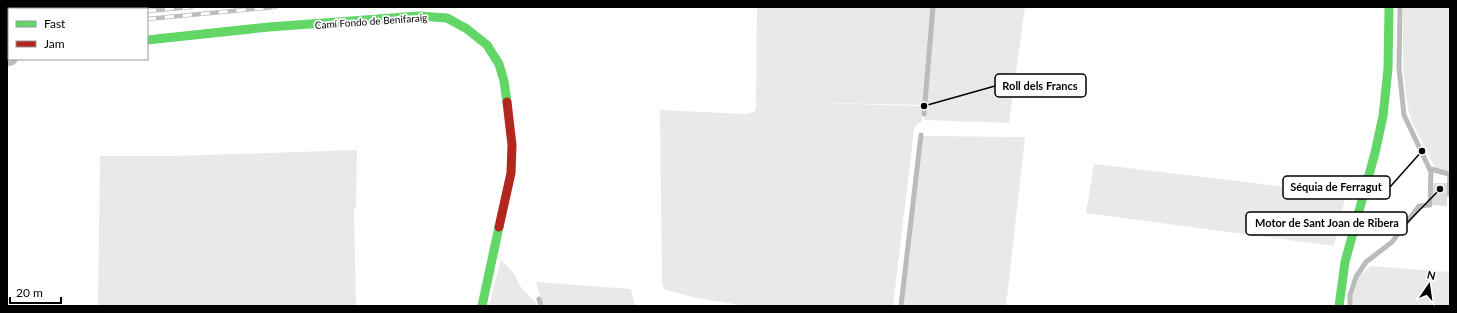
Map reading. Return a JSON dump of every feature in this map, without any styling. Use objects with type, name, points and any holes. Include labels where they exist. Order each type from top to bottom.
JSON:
[{"type":"street","points":[[1339,306],[1339,294],[1346,255],[1380,131],[1388,67],[1389,7]]},
{"type":"street","name":"Camí Fondo de Benifaraig","points":[[148,40],[269,27],[419,16],[447,18],[467,29],[487,45],[498,64],[504,81],[512,145],[511,173],[482,306]]},
{"type":"shaded area","points":[[757,7],[932,7],[923,105],[784,102],[923,106],[922,121],[917,124],[914,130],[893,306],[746,306],[692,297],[664,289],[662,282],[660,110],[745,114],[754,112],[756,109]]},
{"type":"shaded area","points":[[934,7],[1025,7],[1009,123],[924,120]]},
{"type":"shaded area","points":[[1403,7],[1450,7],[1450,172],[1435,168],[1411,120],[1407,104],[1403,67]]},
{"type":"shaded area","points":[[923,136],[1025,137],[1006,306],[903,306]]},
{"type":"shaded area","points":[[357,150],[356,205],[354,211],[356,306],[98,306],[100,156],[174,156]]},
{"type":"shaded area","points":[[1094,164],[1346,194],[1334,246],[1086,213]]},
{"type":"shaded area","points":[[501,259],[515,275],[520,286],[536,303],[536,306],[489,306]]},
{"type":"shaded area","points":[[1371,266],[1450,272],[1450,306],[1352,306],[1354,288],[1358,278]]},
{"type":"shaded area","points":[[536,282],[631,289],[635,306],[543,306]]},
{"type":"building","points":[[1434,183],[1447,183],[1447,206],[1432,205]]},
{"type":"waterway","points":[[924,114],[933,7]]},
{"type":"waterway","points":[[1350,306],[1350,295],[1356,277],[1366,262],[1392,242],[1419,206],[1430,205],[1431,172],[1404,115],[1399,68],[1400,7]]},
{"type":"waterway","points":[[901,306],[921,135]]},
{"type":"waterway","points":[[1431,169],[1449,174]]},
{"type":"waterway","points":[[1447,194],[1449,194],[1450,174]]},
{"type":"waterway","points":[[539,299],[541,306]]},
{"type":"railway","points":[[148,11],[191,7]]},
{"type":"railway","points":[[148,19],[275,7]]},
{"type":"traffic: fast","points":[[1339,306],[1345,262],[1375,153],[1383,116],[1388,69],[1389,7]]},
{"type":"traffic: fast","points":[[148,40],[269,27],[419,16],[447,18],[467,29],[487,45],[499,64],[504,81],[507,102]]},
{"type":"traffic: fast","points":[[482,306],[499,227]]},
{"type":"traffic: jam","points":[[499,227],[511,173],[512,145],[507,102]]},
{"type":"place","name":"Roll dels Francs","points":[[924,106]]},
{"type":"place","name":"Séquia de Ferragut","points":[[1422,151]]},
{"type":"place","name":"Motor de Sant Joan de Ribera","points":[[1440,189]]}]
